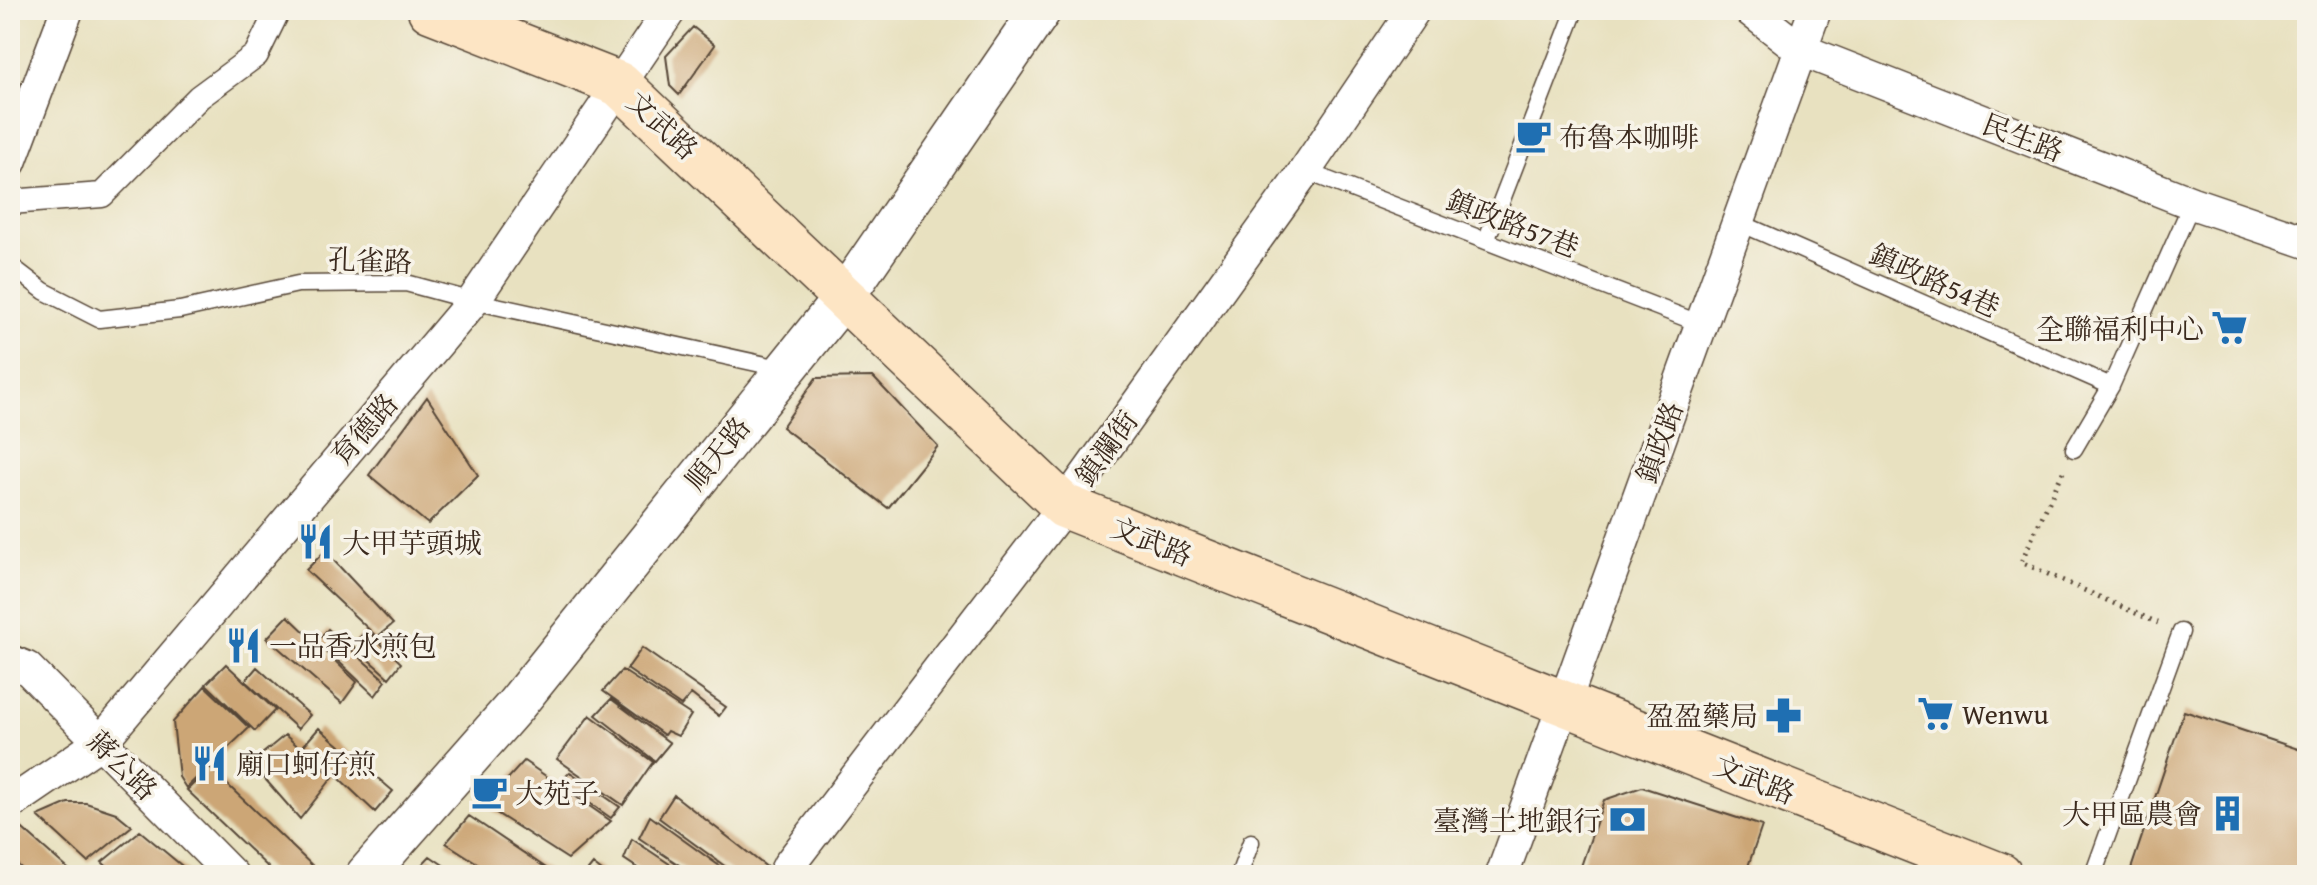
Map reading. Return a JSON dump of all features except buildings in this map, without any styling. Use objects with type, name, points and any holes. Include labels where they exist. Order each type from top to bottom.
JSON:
[{"type":"main road","name":"文武路","points":[[430,10],[619,84],[1064,506],[2000,875]]},
{"type":"street","points":[[10,162],[67,10]]},
{"type":"street","points":[[10,202],[102,195],[199,97],[256,55],[278,10]]},
{"type":"street","name":"育德路","points":[[10,804],[101,742],[473,301],[670,10]]},
{"type":"street","name":"順天路","points":[[366,875],[515,706],[844,297],[1041,10]]},
{"type":"street","name":"鎮瀾街","points":[[784,875],[1064,506],[1305,171],[1414,10]]},
{"type":"street","name":"民生路","points":[[1750,10],[1801,50],[2192,203],[2307,242]]},
{"type":"street","name":"鎮政路","points":[[1502,875],[1815,10]]},
{"type":"street","name":"蔣公路","points":[[10,661],[27,668],[232,875]]},
{"type":"lane","points":[[1486,241],[1575,10]]},
{"type":"lane","name":"鎮政路57巷","points":[[1305,171],[1701,324]]},
{"type":"lane","points":[[2074,449],[2111,386],[2192,203]]},
{"type":"lane","name":"鎮政路54巷","points":[[1738,222],[2111,386]]},
{"type":"lane","name":"孔雀路","points":[[10,265],[44,291],[99,319],[180,310],[298,284],[406,283],[473,301],[785,369]]},
{"type":"lane","points":[[2093,875],[2181,632]]},
{"type":"lane","points":[[1239,875],[1251,842]]},
{"type":"path","points":[[2074,449],[2021,562],[2181,632]]},
{"type":"place","name":"布魯本咖啡","points":[[1533,136]]},
{"type":"place","name":"全聯福利中心","points":[[2230,328]]},
{"type":"place","name":"大甲芋頭城","points":[[316,542]]},
{"type":"place","name":"一品香水煎包","points":[[243,645]]},
{"type":"place","name":"Wenwu","points":[[1936,713]]},
{"type":"place","name":"盈盈藥局","points":[[1784,715]]},
{"type":"place","name":"廟口蚵仔煎","points":[[210,763]]},
{"type":"place","name":"大苑子","points":[[489,792]]},
{"type":"place","name":"大甲區農會","points":[[2228,813]]},
{"type":"place","name":"臺灣土地銀行","points":[[1627,820]]}]
